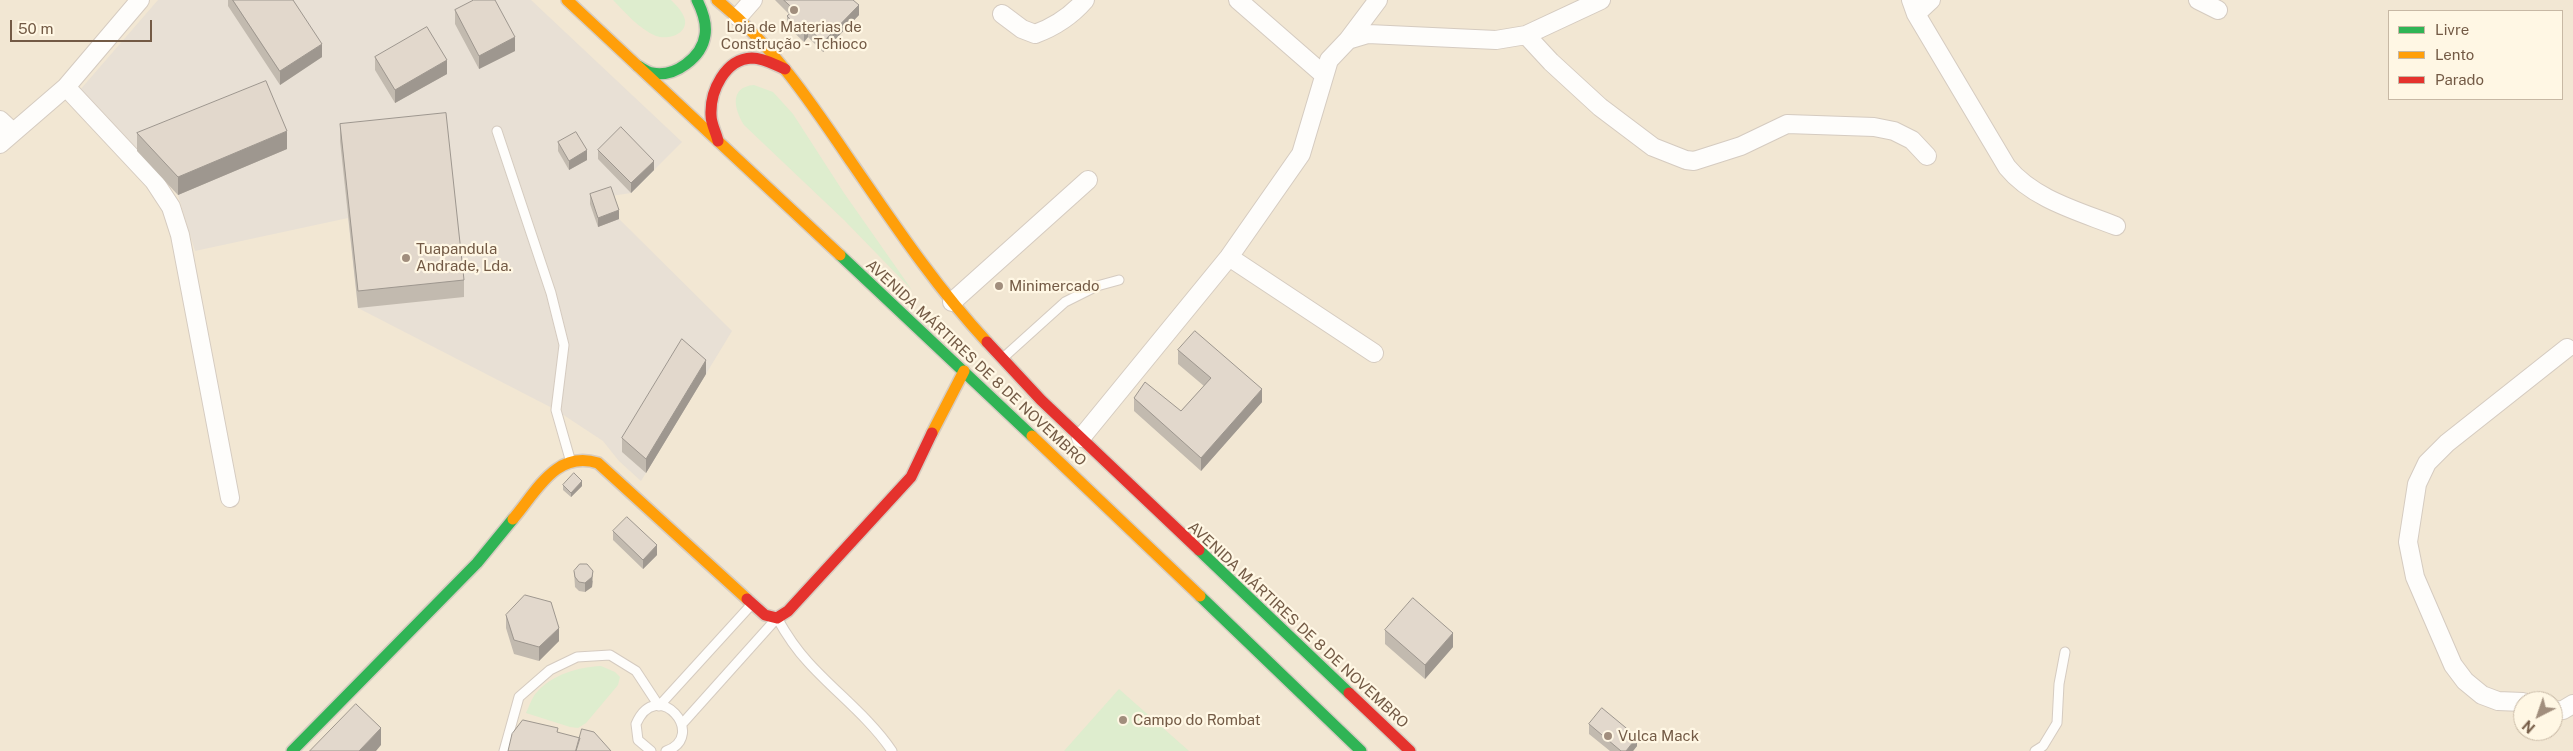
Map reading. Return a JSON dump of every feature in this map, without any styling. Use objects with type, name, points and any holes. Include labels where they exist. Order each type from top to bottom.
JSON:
[{"type":"main road","name":"AVENIDA MÁRTIRES DE 8 DE NOVEMBRO","points":[[567,0],[964,371],[1361,751]]},
{"type":"main road","points":[[637,65],[652,73],[669,73],[691,60],[705,36],[704,22],[697,0]]},
{"type":"main road","name":"AVENIDA MÁRTIRES DE 8 DE NOVEMBRO","points":[[717,0],[738,17],[786,70],[808,98],[909,246],[952,302],[1002,359],[1081,438],[1410,751]]},
{"type":"main road","points":[[718,141],[710,117],[711,104],[715,88],[724,73],[735,64],[751,58],[769,62],[786,70]]},
{"type":"main road","points":[[292,751],[477,563],[558,466],[570,459],[586,459],[598,463],[765,615],[777,618],[788,612],[911,477],[924,454],[933,427],[949,393],[964,371]]},
{"type":"street","points":[[0,120],[6,138],[66,87],[140,0]]},
{"type":"street","points":[[738,17],[753,0]]},
{"type":"street","points":[[1002,14],[1022,29],[1035,34],[1047,29],[1077,10],[1085,0]]},
{"type":"street","points":[[1238,0],[1324,75]]},
{"type":"street","points":[[1081,438],[1229,257],[1301,154],[1330,60],[1348,40],[1378,0]]},
{"type":"street","points":[[1348,40],[1368,34],[1496,40],[1526,35],[1601,0]]},
{"type":"street","points":[[1931,0],[1913,7],[2007,167],[2018,180],[2057,203],[2116,226]]},
{"type":"street","points":[[2198,0],[2218,10]]},
{"type":"street","points":[[1526,35],[1551,62],[1600,107],[1653,147],[1686,160],[1694,161],[1741,146],[1787,124],[1874,127],[1894,131],[1912,140],[1927,156]]},
{"type":"street","points":[[66,87],[154,181],[171,207],[180,235],[230,498]]},
{"type":"street","points":[[952,302],[1088,180]]},
{"type":"street","points":[[1229,257],[1374,353]]},
{"type":"street","points":[[2513,702],[2498,701],[2482,695],[2465,681],[2453,665],[2415,577],[2408,542],[2417,484],[2427,463],[2447,443],[2567,348]]},
{"type":"lane","points":[[496,131],[551,293],[564,345],[556,410],[570,459]]},
{"type":"lane","points":[[1002,359],[1065,302],[1097,286],[1119,280]]},
{"type":"lane","points":[[652,751],[638,740],[636,724],[644,711],[659,706],[752,604]]},
{"type":"lane","points":[[682,724],[777,618],[791,642],[808,663],[862,715],[892,751]]},
{"type":"lane","points":[[2035,751],[2043,746],[2057,723],[2059,684],[2065,652]]},
{"type":"lane","points":[[504,751],[519,697],[550,670],[577,657],[610,655],[636,671],[659,706],[674,711],[682,724],[681,738],[677,745],[666,751]]},
{"type":"lane","points":[[1348,738],[1350,751]]},
{"type":"shaded area","points":[[0,0],[2573,0],[2573,751],[0,751]]},
{"type":"shaded area","name":"Tuapandula Andrade, Lda.","points":[[158,0],[531,0],[682,142],[631,193],[611,196],[619,219],[732,331],[641,481],[619,461],[603,441],[556,410],[358,308],[348,218],[195,251],[178,195],[80,90]]},
{"type":"green space","points":[[613,0],[671,0],[683,14],[685,25],[680,33],[671,37],[656,36],[638,25]]},
{"type":"green space","points":[[754,85],[773,92],[793,114],[844,193],[912,290],[844,220],[744,125],[736,106],[737,94],[740,90]]},
{"type":"green space","points":[[601,666],[615,672],[620,677],[618,685],[586,723],[578,728],[570,727],[526,713],[535,694],[551,680],[575,670]]},
{"type":"green space","name":"Campo do Rombat","points":[[1119,689],[1189,751],[1064,751]]},
{"type":"building","points":[[233,0],[293,0],[322,44],[280,71]]},
{"type":"building","points":[[474,0],[495,0],[515,37],[479,56],[455,10]]},
{"type":"building","points":[[784,0],[853,0],[859,5],[823,42],[808,28],[804,33],[787,16],[794,10]]},
{"type":"building","points":[[427,27],[447,60],[395,90],[375,57]]},
{"type":"building","points":[[266,81],[287,131],[178,177],[137,133]]},
{"type":"building","name":"Tuapandula Andrade, Lda.","points":[[446,113],[464,280],[358,291],[340,124]]},
{"type":"building","points":[[621,127],[654,161],[631,183],[598,150]]},
{"type":"building","points":[[576,132],[587,150],[569,161],[558,142]]},
{"type":"building","points":[[611,187],[619,210],[598,218],[590,194]]},
{"type":"building","points":[[1195,331],[1262,389],[1201,458],[1134,398],[1145,382],[1181,411],[1211,378],[1178,350]]},
{"type":"building","points":[[682,339],[706,360],[646,459],[622,438]]},
{"type":"building","points":[[574,473],[582,481],[571,493],[563,485]]},
{"type":"building","points":[[627,517],[657,545],[643,560],[613,531]]},
{"type":"building","points":[[580,564],[587,564],[593,571],[592,577],[585,583],[579,582],[575,577],[574,571]]},
{"type":"building","points":[[525,595],[551,602],[559,628],[539,647],[514,640],[506,615]]},
{"type":"building","points":[[1413,598],[1453,633],[1425,665],[1385,630]]},
{"type":"building","points":[[356,704],[381,728],[359,751],[310,751]]},
{"type":"building","points":[[1602,708],[1637,737],[1626,751],[1621,751],[1589,724]]},
{"type":"building","points":[[523,720],[558,728],[557,732],[580,738],[576,751],[508,751],[512,734]]},
{"type":"building","points":[[582,729],[594,732],[611,751],[576,751]]},
{"type":"traffic: fast","points":[[638,66],[650,72],[661,74],[678,69],[693,58],[699,51],[705,35],[704,17],[697,0]]},
{"type":"traffic: fast","points":[[840,255],[1032,436]]},
{"type":"traffic: fast","points":[[292,751],[477,563],[513,519]]},
{"type":"traffic: fast","points":[[1199,550],[1349,693]]},
{"type":"traffic: fast","points":[[1200,596],[1361,751]]},
{"type":"traffic: slow","points":[[567,0],[840,255]]},
{"type":"traffic: slow","points":[[717,0],[756,36],[791,76],[916,255],[987,342]]},
{"type":"traffic: slow","points":[[932,433],[964,371]]},
{"type":"traffic: slow","points":[[1032,436],[1200,596]]},
{"type":"traffic: slow","points":[[513,519],[539,486],[559,468],[570,462],[598,463],[747,599]]},
{"type":"traffic: jam","points":[[718,141],[712,122],[711,106],[716,87],[727,70],[742,60],[752,58],[765,60],[785,69]]},
{"type":"traffic: jam","points":[[987,342],[1041,400],[1199,550]]},
{"type":"traffic: jam","points":[[747,599],[765,615],[777,618],[788,611],[911,477],[932,433]]},
{"type":"traffic: jam","points":[[1349,693],[1410,751]]},
{"type":"place","name":"Loja de Materias de Construção - Tchioco","points":[[794,10]]},
{"type":"place","name":"Tuapandula Andrade, Lda.","points":[[406,258]]},
{"type":"place","name":"Minimercado","points":[[999,286]]},
{"type":"place","name":"Campo do Rombat","points":[[1123,720]]},
{"type":"place","name":"Vulca Mack","points":[[1608,736]]}]
